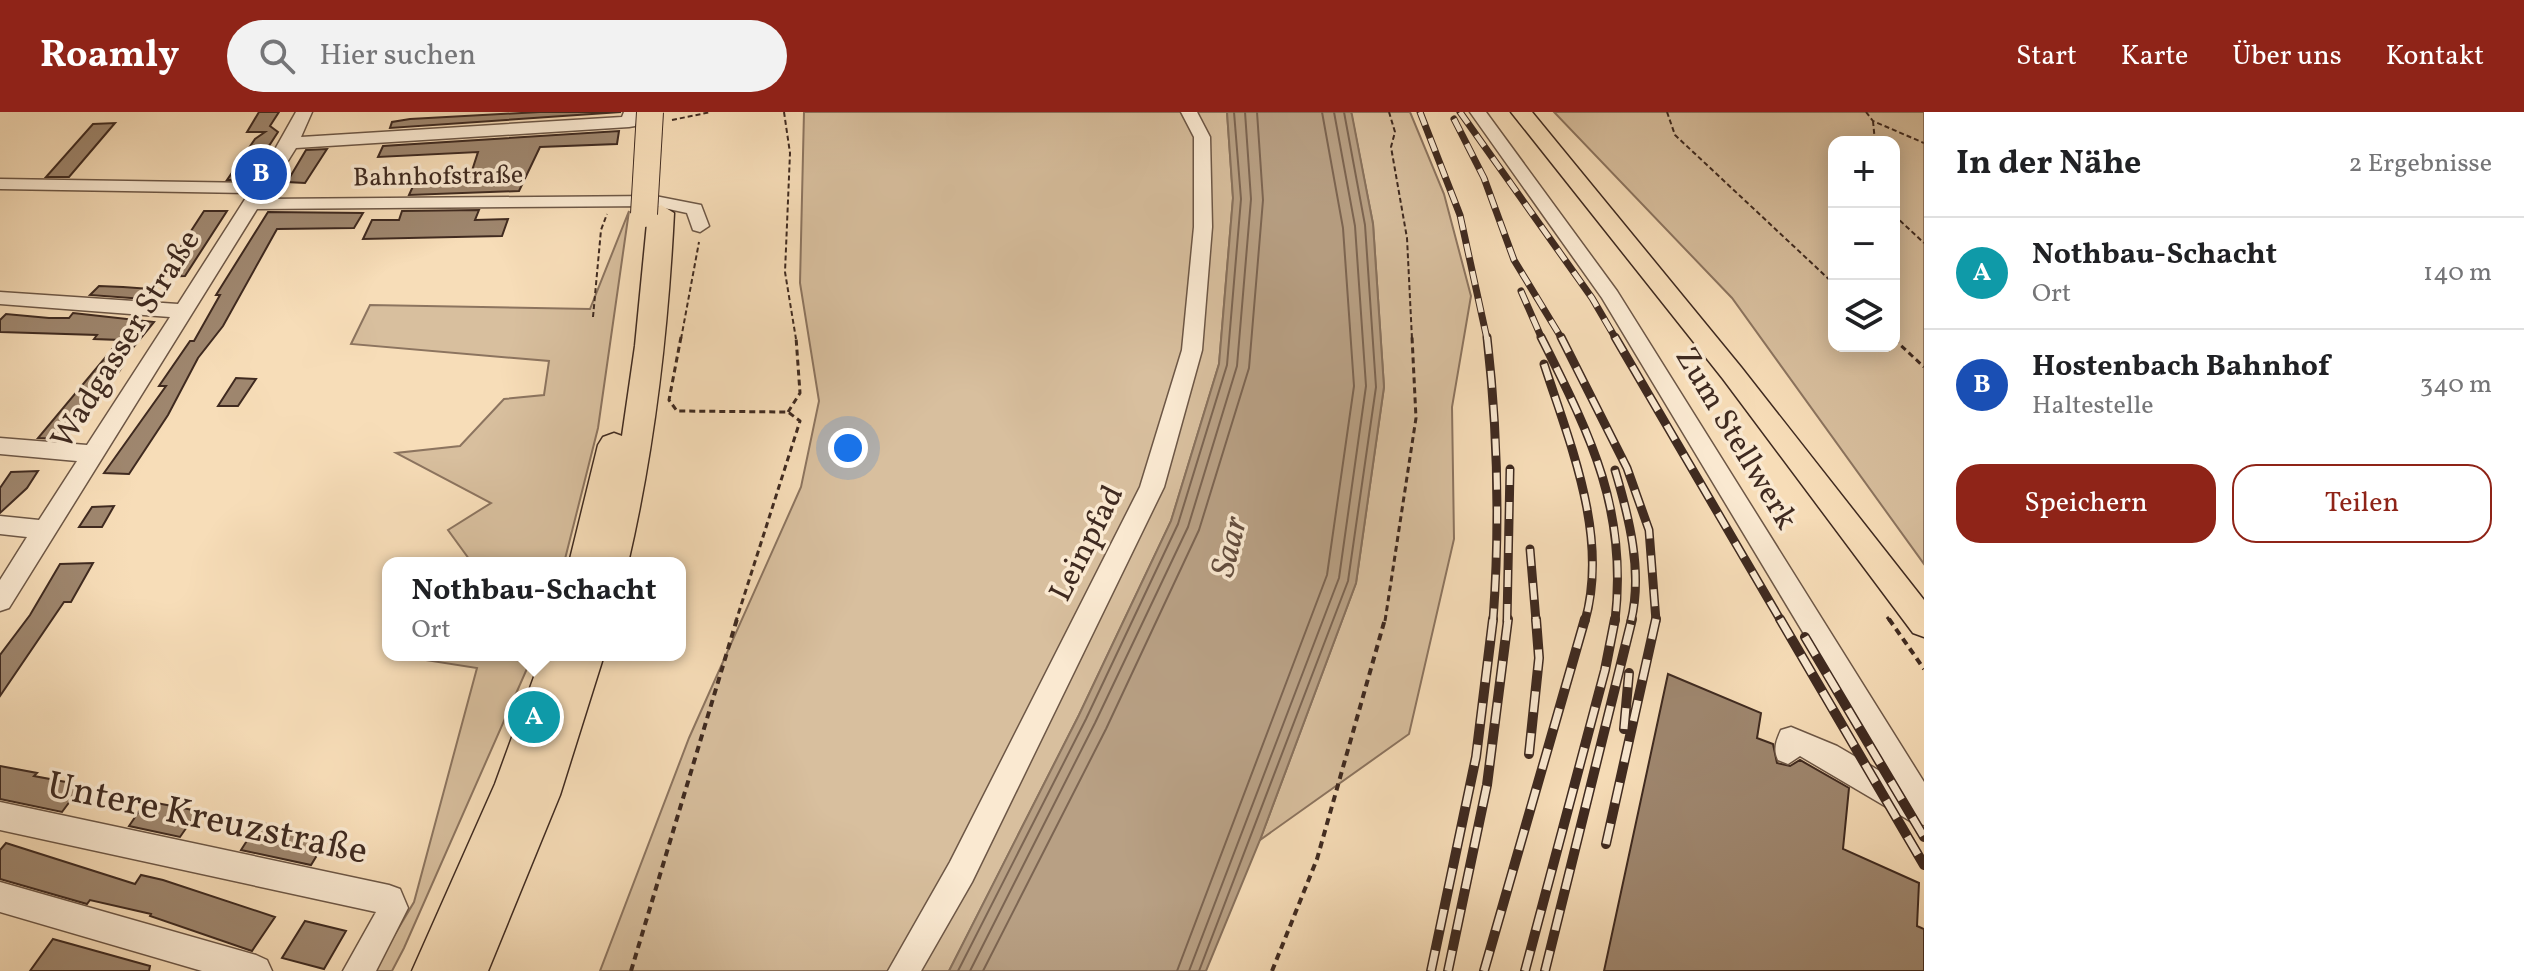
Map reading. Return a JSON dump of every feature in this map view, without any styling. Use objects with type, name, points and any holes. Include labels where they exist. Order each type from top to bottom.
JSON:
[{"type":"highway","points":[[587,557],[616,435],[639,206],[652,116]]},
{"type":"highway","points":[[612,557],[642,418],[656,292],[639,206]]},
{"type":"highway","points":[[434,971],[515,784],[558,661]]},
{"type":"highway","points":[[466,971],[540,795],[584,661]]},
{"type":"main road","points":[[1521,112],[1732,373],[1924,624]]},
{"type":"street","name":"Wadgasser Straße","points":[[0,601],[290,143],[304,112]]},
{"type":"street","name":"Leinpfad","points":[[904,971],[961,872],[1152,487],[1192,350],[1203,212],[1202,137],[1189,112]]},
{"type":"street","name":"Zum Stellwerk","points":[[1478,112],[1610,295],[1924,811]]},
{"type":"street","points":[[290,143],[652,116]]},
{"type":"street","name":"Bahnhofstraße","points":[[0,184],[256,196],[695,209],[700,226]]},
{"type":"street","points":[[0,298],[182,311]]},
{"type":"street","points":[[0,446],[92,454]]},
{"type":"street","points":[[0,525],[45,530]]},
{"type":"street","points":[[1788,751],[1791,739],[1827,755],[1924,811]]},
{"type":"street","name":"Untere Kreuzstraße","points":[[0,816],[389,900],[393,908],[359,971]]},
{"type":"street","points":[[0,897],[256,971]]},
{"type":"path","points":[[652,116],[711,112]]},
{"type":"path","points":[[784,112],[790,153],[785,272],[789,314],[799,359],[800,393],[788,412]]},
{"type":"path","points":[[1272,971],[1317,859],[1384,626],[1416,418],[1407,238],[1391,147],[1395,132],[1389,112]]},
{"type":"path","points":[[1667,112],[1675,135],[1830,280]]},
{"type":"path","points":[[1866,112],[1873,121],[1924,143]]},
{"type":"path","points":[[1873,121],[1874,136]]},
{"type":"path","points":[[593,317],[601,230],[639,206]]},
{"type":"path","points":[[1900,221],[1924,243]]},
{"type":"path","points":[[631,971],[711,701],[800,421],[788,412],[677,411],[669,400],[698,257],[700,226]]},
{"type":"path","points":[[1900,345],[1924,367]]},
{"type":"shaded area","points":[[804,112],[1227,112],[1233,198],[1219,364],[1171,521],[1079,715],[949,971],[600,971],[689,738],[801,487],[819,401],[800,283]]},
{"type":"shaded area","points":[[1351,112],[1410,112],[1444,194],[1471,296],[1452,407],[1454,539],[1409,734],[1260,840],[1356,583],[1384,387],[1373,224]]},
{"type":"shaded area","points":[[1554,112],[1924,112],[1924,564],[1732,298]]},
{"type":"shaded area","points":[[629,211],[598,428],[566,557],[468,557],[448,530],[491,503],[396,453],[460,446],[504,399],[544,395],[549,361],[351,344],[370,305],[590,309]]},
{"type":"shaded area","points":[[432,661],[530,661],[404,948],[392,971],[373,971],[414,902],[477,668]]},
{"type":"water","name":"Saar","points":[[1227,112],[1351,112],[1352,115],[1373,224],[1384,387],[1356,583],[1260,840],[1206,971],[949,971],[1079,715],[1171,521],[1219,364],[1233,198]]},
{"type":"building","points":[[259,112],[279,112],[270,126],[278,132],[247,180],[227,180],[255,139],[265,132],[247,132]]},
{"type":"building","points":[[540,112],[621,112],[390,128],[392,122],[410,119]]},
{"type":"building","points":[[115,123],[69,177],[46,177],[93,124]]},
{"type":"building","points":[[619,131],[617,144],[540,147],[519,191],[409,195],[414,184],[468,183],[478,152],[378,157],[383,146]]},
{"type":"building","points":[[327,149],[305,183],[287,182],[306,150]]},
{"type":"building","points":[[479,210],[475,220],[508,219],[502,236],[363,239],[372,220],[399,220],[402,211]]},
{"type":"building","points":[[204,211],[227,211],[185,276],[161,277]]},
{"type":"building","points":[[268,212],[363,213],[354,228],[277,229],[223,326],[198,358],[168,415],[129,474],[104,473],[166,386],[159,386],[190,341],[194,341],[220,295],[216,295]]},
{"type":"building","points":[[99,286],[152,289],[144,299],[90,295]]},
{"type":"building","points":[[73,313],[154,322],[118,366],[123,366],[112,381],[108,381],[87,407],[81,407],[59,439],[38,438],[120,340],[94,339],[97,335],[0,332],[0,320],[6,314],[69,318]]},
{"type":"building","points":[[236,378],[256,379],[238,406],[218,406]]},
{"type":"building","points":[[38,471],[27,488],[0,513],[0,488],[11,472]]},
{"type":"building","points":[[114,506],[102,527],[79,527],[92,507]]},
{"type":"building","points":[[93,563],[71,602],[64,602],[0,696],[0,655],[30,615],[60,564]]},
{"type":"building","points":[[1668,674],[1761,713],[1757,738],[1773,744],[1777,763],[1790,766],[1800,760],[1849,788],[1843,849],[1919,883],[1917,926],[1924,929],[1924,971],[1604,971]]},
{"type":"building","points":[[0,766],[82,785],[62,812],[0,799]]},
{"type":"building","points":[[146,801],[198,811],[180,837],[129,826]]},
{"type":"building","points":[[259,822],[327,839],[311,865],[241,850]]},
{"type":"building","points":[[6,843],[135,884],[141,875],[163,880],[275,917],[252,951],[151,914],[90,900],[87,904],[0,879],[0,850]]},
{"type":"building","points":[[305,921],[346,931],[324,969],[282,958]]},
{"type":"building","points":[[53,939],[150,966],[149,971],[30,971]]},
{"type":"railway","points":[[1420,112],[1460,215],[1487,339]]},
{"type":"railway","points":[[1460,112],[1592,298],[1616,339]]},
{"type":"railway","points":[[1454,119],[1484,178],[1514,260],[1562,339]]},
{"type":"railway","points":[[1521,291],[1542,339]]},
{"type":"railway","points":[[1487,337],[1497,479],[1493,621]]},
{"type":"railway","points":[[1541,337],[1589,440],[1610,507],[1618,580],[1615,621]]},
{"type":"railway","points":[[1561,337],[1627,468],[1649,530],[1656,620]]},
{"type":"railway","points":[[1615,337],[1781,621]]},
{"type":"railway","points":[[1544,364],[1575,458],[1589,523],[1591,589],[1585,621]]},
{"type":"railway","points":[[1507,621],[1510,469]]},
{"type":"railway","points":[[1615,470],[1633,545],[1636,583],[1631,621]]},
{"type":"railway","points":[[1530,549],[1536,621]]},
{"type":"railway","points":[[1431,971],[1476,757],[1493,619]]},
{"type":"railway","points":[[1448,971],[1487,785],[1508,619]]},
{"type":"railway","points":[[1529,754],[1539,658],[1536,619]]},
{"type":"railway","points":[[1484,971],[1585,619]]},
{"type":"railway","points":[[1525,971],[1605,670],[1615,619]]},
{"type":"railway","points":[[1545,971],[1632,619]]},
{"type":"railway","points":[[1780,619],[1924,865]]},
{"type":"railway","points":[[1606,844],[1656,620]]},
{"type":"railway","points":[[1805,637],[1924,837]]},
{"type":"railway","points":[[1624,729],[1629,673]]},
{"type":"place","name":"Hostenbach Bahnhof","points":[[261,174]]},
{"type":"place","name":"Nothbau-Schacht","points":[[534,717]]}]
